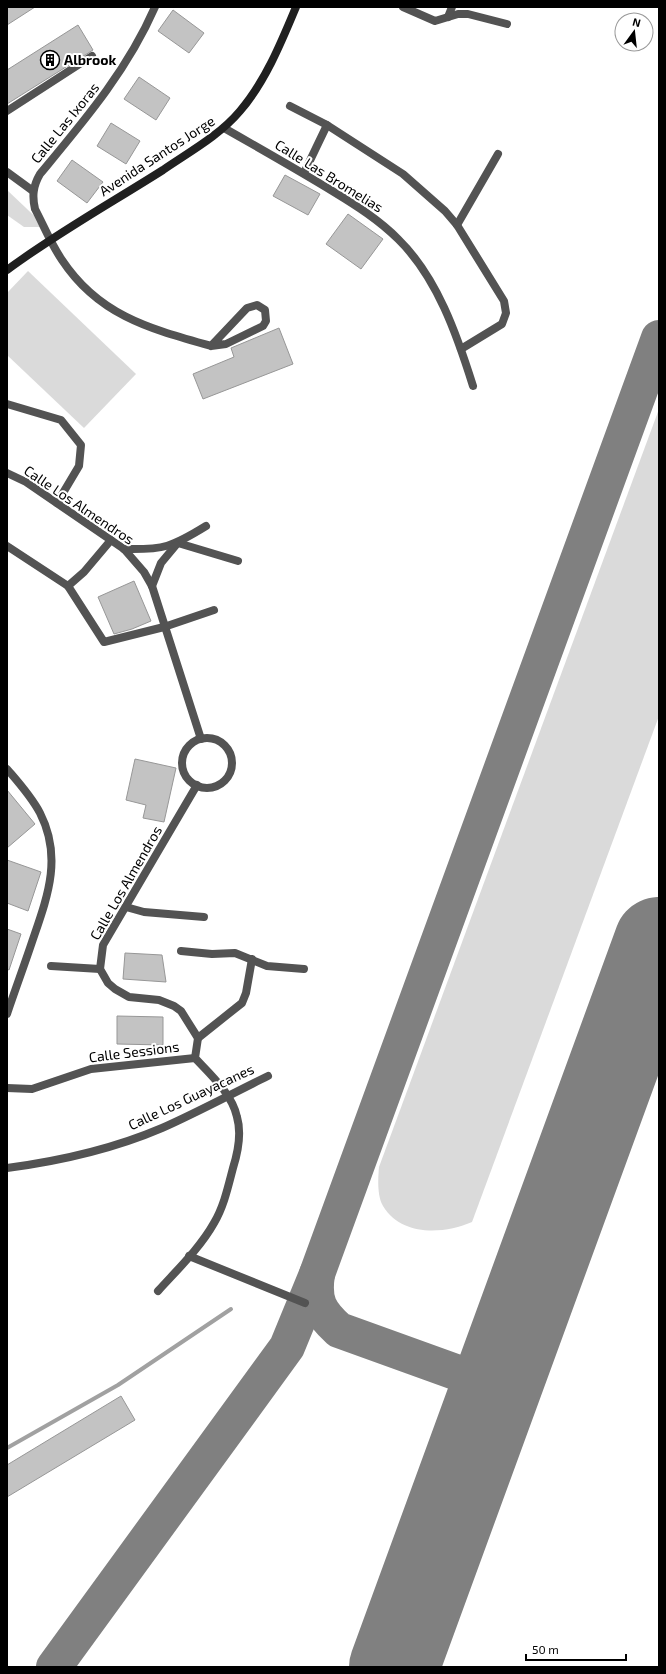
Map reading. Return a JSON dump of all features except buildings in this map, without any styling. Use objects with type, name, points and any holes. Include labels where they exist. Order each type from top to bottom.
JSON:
[{"type":"main road","name":"Avenida Santos Jorge","points":[[7,270],[50,238],[132,190],[224,128],[241,110],[261,81],[279,46],[296,7]]},
{"type":"street","name":"Calle Las Ixoras","points":[[33,191],[40,174],[98,104],[122,70],[155,7]]},
{"type":"street","points":[[403,7],[430,20],[439,20],[468,14],[507,24]]},
{"type":"street","points":[[448,17],[452,7]]},
{"type":"street","points":[[7,111],[92,56]]},
{"type":"street","points":[[290,106],[327,126],[403,174],[445,211],[457,225],[504,301],[506,314],[502,324],[461,349]]},
{"type":"street","points":[[304,173],[327,126]]},
{"type":"street","name":"Calle Las Bromelias","points":[[224,128],[304,173],[370,214],[399,239],[418,264],[438,295],[461,349],[473,386]]},
{"type":"street","points":[[457,225],[498,154]]},
{"type":"street","points":[[7,172],[33,191],[35,209],[62,260],[80,283],[112,310],[149,328],[211,346],[226,344],[263,326],[267,317],[265,310],[257,305],[247,308],[211,346]]},
{"type":"street","points":[[7,404],[61,420],[81,445],[78,466],[57,503]]},
{"type":"street","name":"Calle Los Almendros","points":[[7,473],[26,482],[124,549],[144,572],[152,586],[201,738]]},
{"type":"street","points":[[124,549],[153,549],[178,543],[206,526]]},
{"type":"street","points":[[68,586],[84,572],[111,540]]},
{"type":"street","points":[[178,543],[238,561]]},
{"type":"street","points":[[152,586],[161,563],[178,543]]},
{"type":"street","points":[[7,546],[68,586],[104,642],[164,627],[214,610]]},
{"type":"street","points":[[201,738],[213,739],[224,745],[229,752],[231,769],[222,783],[205,787],[197,785],[185,775],[182,760],[188,746],[201,738]]},
{"type":"street","points":[[7,1014],[49,893],[52,860],[49,836],[40,814],[30,795],[9,774]]},
{"type":"street","name":"Calle Los Almendros","points":[[100,969],[103,946],[197,785]]},
{"type":"street","points":[[126,908],[144,912],[204,917]]},
{"type":"street","points":[[180,951],[212,954],[235,953],[268,966],[304,969]]},
{"type":"street","points":[[198,1038],[242,1003],[246,993],[252,959]]},
{"type":"street","points":[[51,966],[100,969],[108,983],[123,994],[138,998],[159,1000],[174,1006],[185,1016],[198,1038],[195,1058],[227,1096],[238,1117],[239,1146],[226,1196],[214,1223],[190,1256],[158,1291]]},
{"type":"street","name":"Calle Sessions","points":[[7,1088],[32,1089],[91,1069],[195,1058]]},
{"type":"street","name":"Calle Los Guayacanes","points":[[7,1168],[64,1158],[115,1145],[162,1128],[268,1076]]},
{"type":"street","points":[[190,1256],[305,1303]]},
{"type":"shaded area","points":[[7,190],[46,227],[24,227],[7,215]]},
{"type":"shaded area","points":[[28,271],[136,374],[84,428],[7,355],[7,293]]},
{"type":"shaded area","points":[[659,409],[659,716],[472,1222],[449,1229],[424,1230],[412,1228],[391,1216],[383,1206],[379,1192],[379,1167]]},
{"type":"waterway","points":[[7,1448],[118,1385],[231,1309]]},
{"type":"taxiway","points":[[54,1667],[287,1347],[317,1274],[659,338]]},
{"type":"taxiway","points":[[317,1274],[316,1292],[319,1305],[332,1324],[339,1330],[497,1387]]},
{"type":"runway","points":[[394,1667],[659,942]]},
{"type":"place","name":"Albrook","points":[[50,60]]}]
